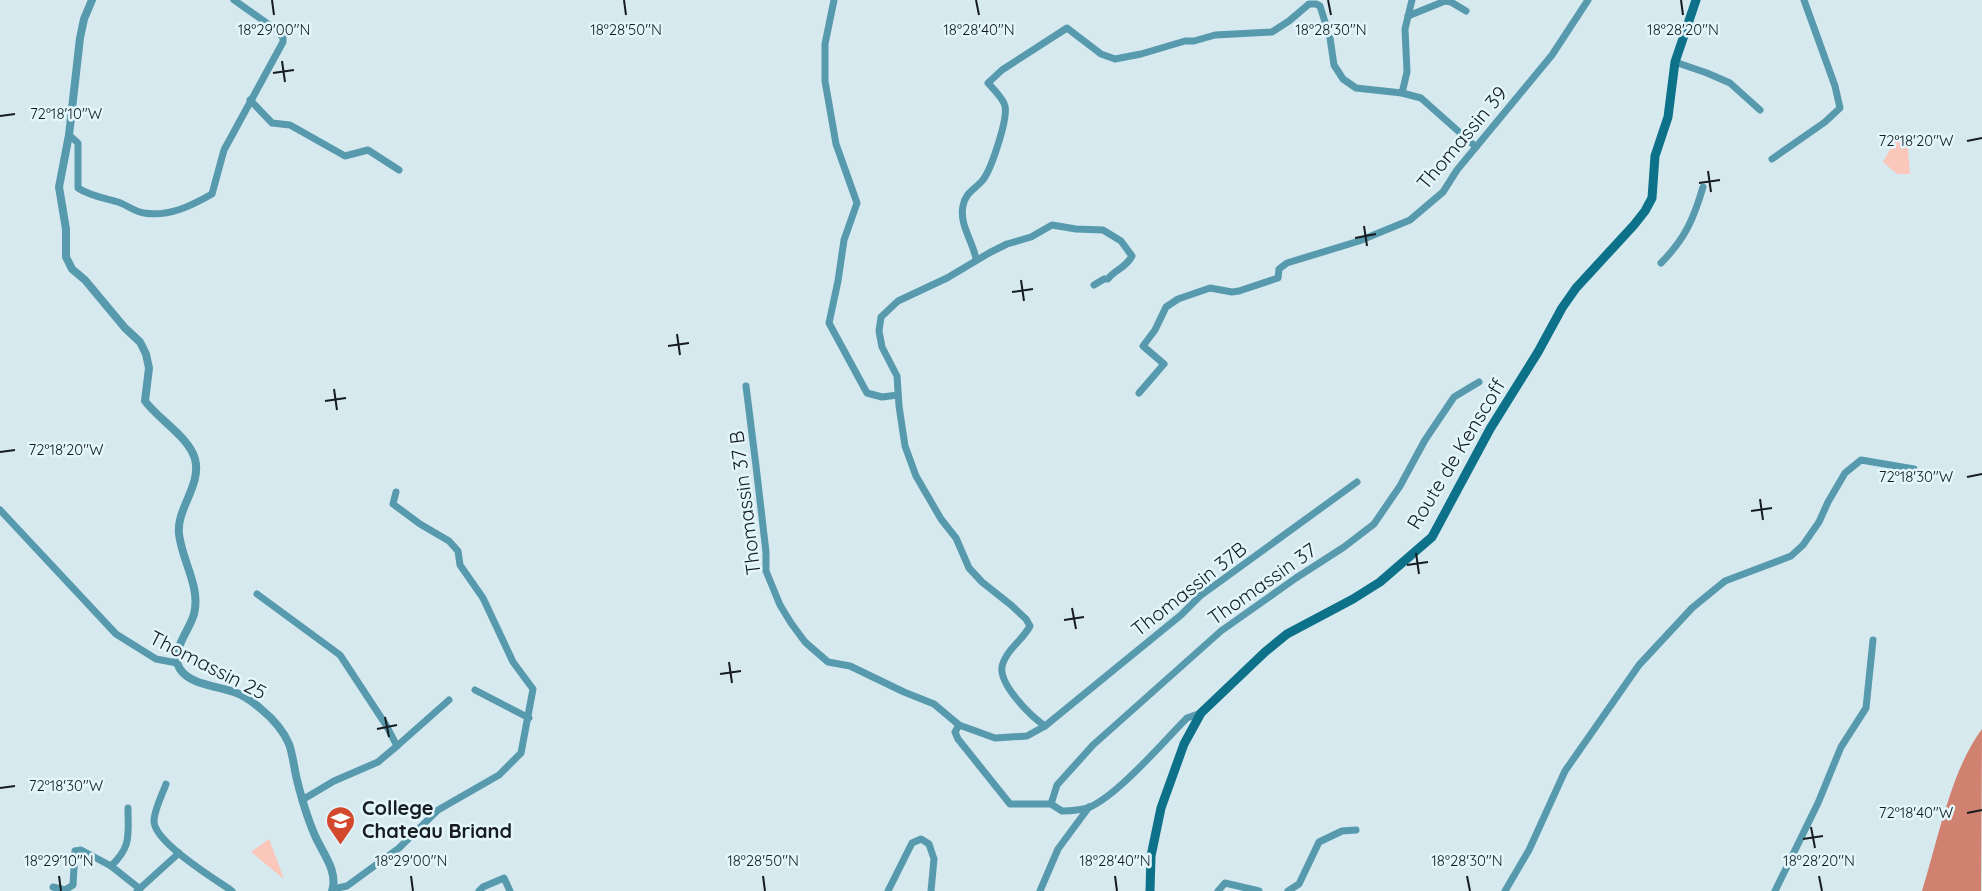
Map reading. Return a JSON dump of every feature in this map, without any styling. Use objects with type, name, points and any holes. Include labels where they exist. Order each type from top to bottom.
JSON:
[{"type":"main road","name":"Route de Kenscoff","points":[[1150,891],[1151,856],[1161,808],[1184,744],[1201,713],[1287,634],[1380,582],[1432,537],[1490,429],[1538,352],[1562,308],[1576,288],[1634,225],[1652,198],[1655,156],[1668,117],[1675,62],[1696,0]]},
{"type":"street","points":[[92,0],[84,19],[80,38],[69,135],[59,187],[66,229],[66,257],[72,269],[85,280],[125,328],[140,342],[149,368],[146,401],[154,414],[187,443],[195,458],[195,478],[179,532],[191,576],[195,608],[194,616],[180,644],[177,663]]},
{"type":"street","points":[[69,135],[78,143],[78,188],[85,193],[121,203],[143,213],[166,213],[189,207],[212,194],[224,150],[283,42],[278,31],[234,0]]},
{"type":"street","points":[[834,0],[825,44],[825,81],[836,144],[857,203],[844,240],[829,323],[867,393],[882,397],[898,394]]},
{"type":"street","points":[[1402,93],[1407,72],[1404,29],[1412,0]]},
{"type":"street","name":"Thomassin 39","points":[[1138,393],[1164,364],[1143,346],[1155,330],[1166,307],[1178,299],[1210,288],[1239,291],[1278,278],[1279,269],[1287,263],[1359,241],[1410,220],[1443,192],[1476,147],[1552,55],[1588,0]]},
{"type":"street","points":[[1772,159],[1825,122],[1840,108],[1836,86],[1804,0]]},
{"type":"street","points":[[1408,16],[1445,2],[1451,2],[1466,11]]},
{"type":"street","points":[[976,259],[974,247],[962,220],[962,209],[969,192],[983,180],[990,167],[996,153],[1006,110],[1003,102],[988,83],[1002,70],[1067,28],[1101,54],[1115,59],[1215,35],[1272,32],[1312,3],[1320,6],[1330,38],[1334,65],[1343,79],[1356,87],[1421,98],[1476,147]]},
{"type":"street","points":[[1675,62],[1730,83],[1760,110]]},
{"type":"street","points":[[250,100],[272,123],[290,125],[345,156],[368,150],[399,170]]},
{"type":"street","points":[[1661,262],[1673,251],[1691,223],[1703,186]]},
{"type":"street","points":[[1045,726],[1033,716],[1007,686],[1002,671],[1002,663],[1011,648],[1019,643],[1030,626],[1026,619],[969,568],[956,538],[941,519],[916,476],[905,446],[897,376],[882,347],[879,331],[881,317],[898,301],[947,278],[976,259],[1007,244],[1031,237],[1052,225],[1103,230],[1120,242],[1132,256],[1127,266],[1094,285]]},
{"type":"street","name":"Thomassin 37","points":[[1051,804],[1057,785],[1093,745],[1221,632],[1374,524],[1454,397],[1479,382]]},
{"type":"street","name":"Thomassin 37 B","points":[[746,386],[766,552],[766,571],[780,605],[791,623],[806,642],[828,662],[850,666],[934,704],[959,725]]},
{"type":"street","points":[[1505,891],[1529,850],[1565,771],[1577,752],[1622,692],[1639,665],[1692,608],[1725,581],[1791,556],[1803,545],[1819,522],[1845,473],[1861,460],[1914,469]]},
{"type":"street","name":"Thomassin 37B","points":[[959,725],[995,738],[1027,736],[1045,726],[1200,597],[1357,482]]},
{"type":"street","points":[[396,492],[393,504],[420,524],[454,544],[458,551],[460,565],[483,598],[513,662],[533,689],[529,718],[475,690]]},
{"type":"street","name":"Thomassin 25","points":[[0,510],[116,634],[156,659],[177,663],[189,678],[236,693],[260,708],[281,729],[289,744],[302,800],[316,838],[331,867],[334,879],[333,890],[347,886],[399,848],[438,810],[499,775],[522,753],[529,718]]},
{"type":"street","points":[[257,594],[340,655],[370,699],[397,746]]},
{"type":"street","points":[[1775,891],[1818,803],[1841,747],[1866,708],[1873,640]]},
{"type":"street","points":[[302,800],[334,781],[378,762],[449,700]]},
{"type":"street","points":[[959,725],[955,732],[958,739],[1010,804],[1051,804],[1062,812],[1089,807],[1105,798],[1187,718],[1201,713]]},
{"type":"street","points":[[166,784],[154,820],[155,828],[179,853],[232,891]]},
{"type":"street","points":[[1040,891],[1058,849],[1089,807]]},
{"type":"street","points":[[111,866],[125,851],[128,838],[128,808]]},
{"type":"street","points":[[1288,891],[1299,884],[1319,842],[1342,831],[1356,830]]},
{"type":"street","points":[[888,891],[912,843],[921,839],[929,844],[934,859],[932,891]]},
{"type":"street","points":[[53,887],[65,890],[73,885],[77,849],[111,866],[139,890],[179,853]]},
{"type":"street","points":[[479,891],[504,878],[510,891]]},
{"type":"street","points":[[1218,891],[1225,883],[1259,891]]},
{"type":"shaded area","points":[[1896,139],[1907,139],[1910,174],[1897,174],[1883,162]]},
{"type":"shaded area","points":[[1982,729],[1981,891],[1922,891],[1954,785],[1971,746]]},
{"type":"shaded area","points":[[269,839],[284,879],[251,852]]},
{"type":"place","name":"College Chateau Briand","points":[[341,846]]}]
